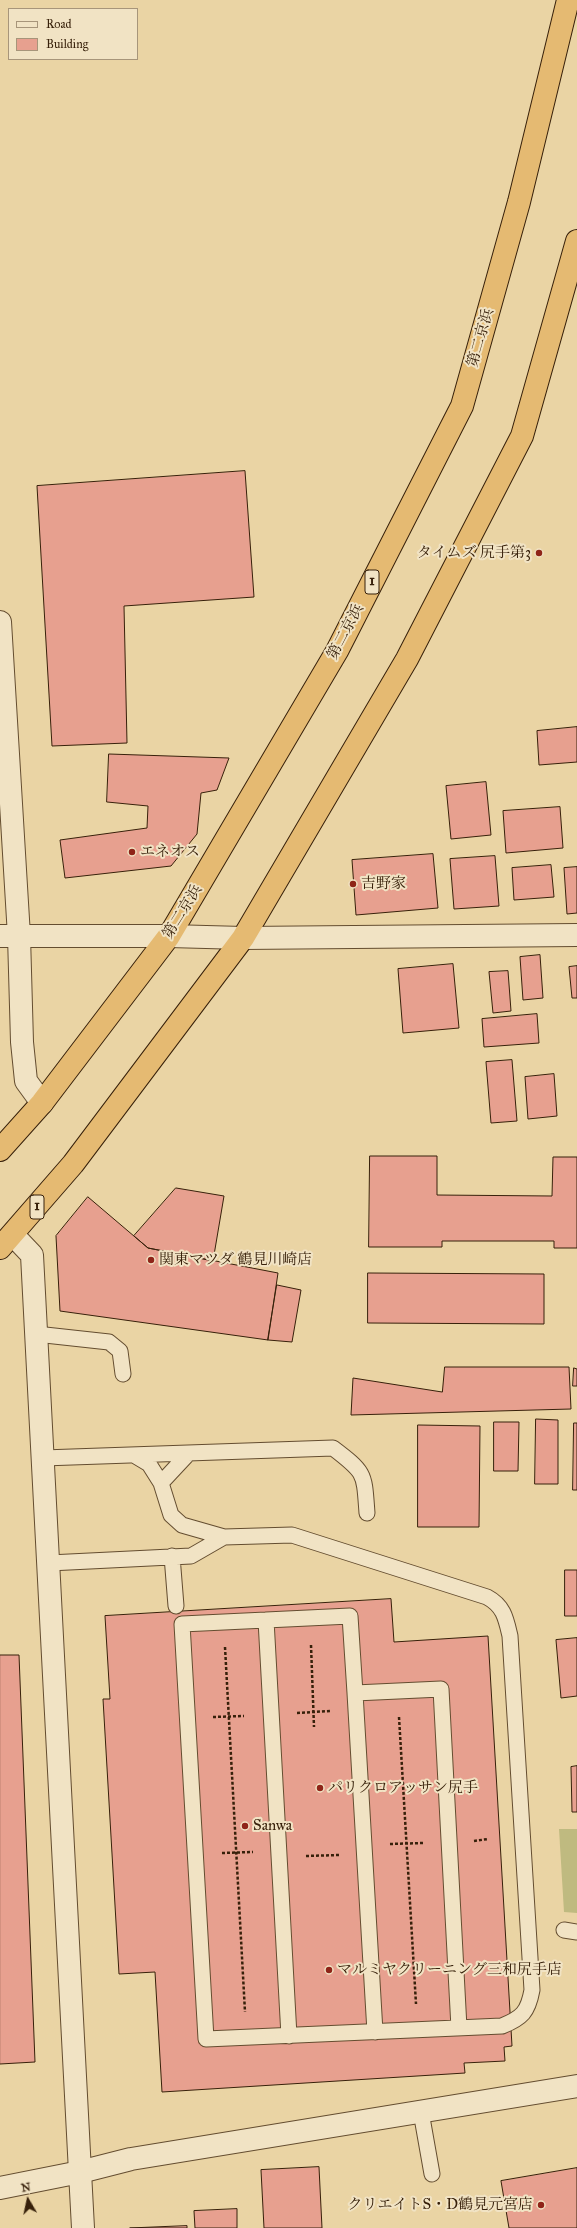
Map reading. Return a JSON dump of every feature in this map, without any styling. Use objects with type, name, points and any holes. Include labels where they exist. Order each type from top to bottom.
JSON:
[{"type":"highway","name":"第二京浜","points":[[0,1150],[42,1103],[169,936],[337,651],[462,406],[519,202],[568,0]]},
{"type":"highway","name":"1","points":[[7,1242],[73,1164],[243,938],[407,660],[522,436],[577,242]]},
{"type":"street","points":[[0,622],[9,936],[26,1082],[42,1103]]},
{"type":"street","points":[[9,936],[169,936],[243,938],[577,935]]},
{"type":"street","points":[[7,1242],[32,1256],[83,2228]]},
{"type":"street","points":[[0,2188],[80,2172],[131,2159],[577,2086]]},
{"type":"lane","points":[[36,1334],[109,1342],[120,1351],[124,1374]]},
{"type":"lane","points":[[43,1458],[333,1448],[357,1466],[364,1480],[367,1513]]},
{"type":"lane","points":[[161,1483],[189,1453]]},
{"type":"lane","points":[[134,1455],[149,1464],[161,1483],[171,1515],[182,1525],[224,1537],[292,1535],[487,1597],[497,1602],[506,1616],[510,1636],[532,1990],[529,2005],[518,2020],[502,2026],[289,2036],[206,2039],[187,1733],[182,1624],[350,1616],[374,2032]]},
{"type":"lane","points":[[49,1563],[191,1556],[224,1537]]},
{"type":"lane","points":[[172,1556],[176,1606]]},
{"type":"lane","points":[[266,1620],[289,2036]]},
{"type":"lane","points":[[355,1693],[441,1689],[459,2028]]},
{"type":"lane","points":[[421,2112],[432,2174]]},
{"type":"path","points":[[311,1638],[314,1726]]},
{"type":"path","points":[[225,1639],[246,2020]]},
{"type":"path","points":[[292,1714],[334,1711]]},
{"type":"path","points":[[399,1714],[416,2006]]},
{"type":"path","points":[[207,1717],[251,1715]]},
{"type":"path","points":[[385,1845],[430,1843]]},
{"type":"path","points":[[215,1854],[260,1852]]},
{"type":"path","points":[[304,1856],[341,1854]]},
{"type":"shaded area","points":[[559,1829],[577,1829],[577,1913],[564,1912]]},
{"type":"building","points":[[245,471],[254,597],[124,606],[127,743],[52,746],[37,486]]},
{"type":"building","points":[[577,727],[577,762],[539,765],[537,731]]},
{"type":"building","points":[[109,754],[229,758],[217,790],[201,793],[197,834],[171,866],[65,878],[60,840],[147,828],[148,806],[107,802]]},
{"type":"building","points":[[486,782],[491,835],[451,839],[446,786]]},
{"type":"building","points":[[560,807],[563,848],[506,853],[503,811]]},
{"type":"building","points":[[433,854],[438,908],[356,915],[352,860]]},
{"type":"building","points":[[495,856],[499,906],[454,909],[450,859]]},
{"type":"building","points":[[551,865],[554,897],[514,900],[512,868]]},
{"type":"building","points":[[577,867],[577,913],[567,914],[564,868]]},
{"type":"building","points":[[540,955],[543,998],[523,1000],[520,957]]},
{"type":"building","points":[[453,964],[459,1028],[403,1033],[398,969]]},
{"type":"building","points":[[577,966],[577,998],[572,998],[569,967]]},
{"type":"building","points":[[508,971],[511,1011],[493,1013],[489,972]]},
{"type":"building","points":[[537,1014],[539,1043],[484,1047],[482,1019]]},
{"type":"building","points":[[512,1060],[517,1121],[491,1123],[486,1062]]},
{"type":"building","points":[[554,1074],[557,1116],[528,1119],[525,1077]]},
{"type":"building","points":[[370,1156],[437,1156],[437,1195],[552,1196],[553,1157],[577,1157],[577,1248],[554,1248],[554,1241],[442,1241],[442,1247],[369,1247]]},
{"type":"building","points":[[176,1188],[224,1196],[213,1261],[148,1248],[134,1236]]},
{"type":"building","points":[[88,1197],[148,1248],[278,1273],[268,1340],[60,1311],[56,1236]]},
{"type":"building","points":[[368,1273],[544,1274],[544,1324],[368,1323]]},
{"type":"building","points":[[277,1285],[301,1290],[292,1342],[268,1340]]},
{"type":"building","points":[[445,1367],[569,1367],[571,1409],[351,1415],[353,1378],[442,1392]]},
{"type":"building","points":[[574,1368],[577,1369],[577,1386],[573,1386]]},
{"type":"building","points":[[536,1419],[558,1420],[558,1484],[535,1484]]},
{"type":"building","points":[[494,1422],[519,1422],[518,1471],[494,1471]]},
{"type":"building","points":[[574,1423],[577,1423],[577,1490],[573,1490]]},
{"type":"building","points":[[418,1425],[480,1426],[479,1527],[418,1527]]},
{"type":"building","points":[[565,1570],[577,1570],[577,1616],[565,1616]]},
{"type":"building","points":[[391,1599],[394,1642],[488,1636],[512,2046],[504,2047],[505,2061],[464,2063],[465,2073],[162,2092],[155,1972],[119,1974],[103,1699],[110,1699],[105,1616]]},
{"type":"building","points":[[577,1638],[577,1696],[561,1698],[556,1640]]},
{"type":"building","points":[[0,1655],[19,1655],[35,2062],[0,2064]]},
{"type":"building","points":[[577,1766],[577,1812],[572,1812],[571,1767]]},
{"type":"building","points":[[319,2167],[322,2228],[264,2228],[261,2170]]},
{"type":"building","name":"クリエイトS・D鶴見元宮店","points":[[577,2168],[577,2228],[509,2228],[501,2181]]},
{"type":"building","points":[[237,2209],[237,2228],[195,2228],[194,2211]]},
{"type":"building","points":[[187,2226],[187,2228],[130,2228]]},
{"type":"place","name":"タイムズ 尻手第3","points":[[539,553]]},
{"type":"place","name":"エネオス","points":[[132,852]]},
{"type":"place","name":"吉野家","points":[[353,884]]},
{"type":"place","name":"関東マツダ 鶴見川崎店","points":[[151,1260]]},
{"type":"place","name":"パリクロアッサン尻手","points":[[320,1788]]},
{"type":"place","name":"Sanwa","points":[[245,1826]]},
{"type":"place","name":"マルミヤクリーニング三和尻手店","points":[[329,1970]]},
{"type":"place","name":"クリエイトS・D鶴見元宮店","points":[[541,2205]]}]
